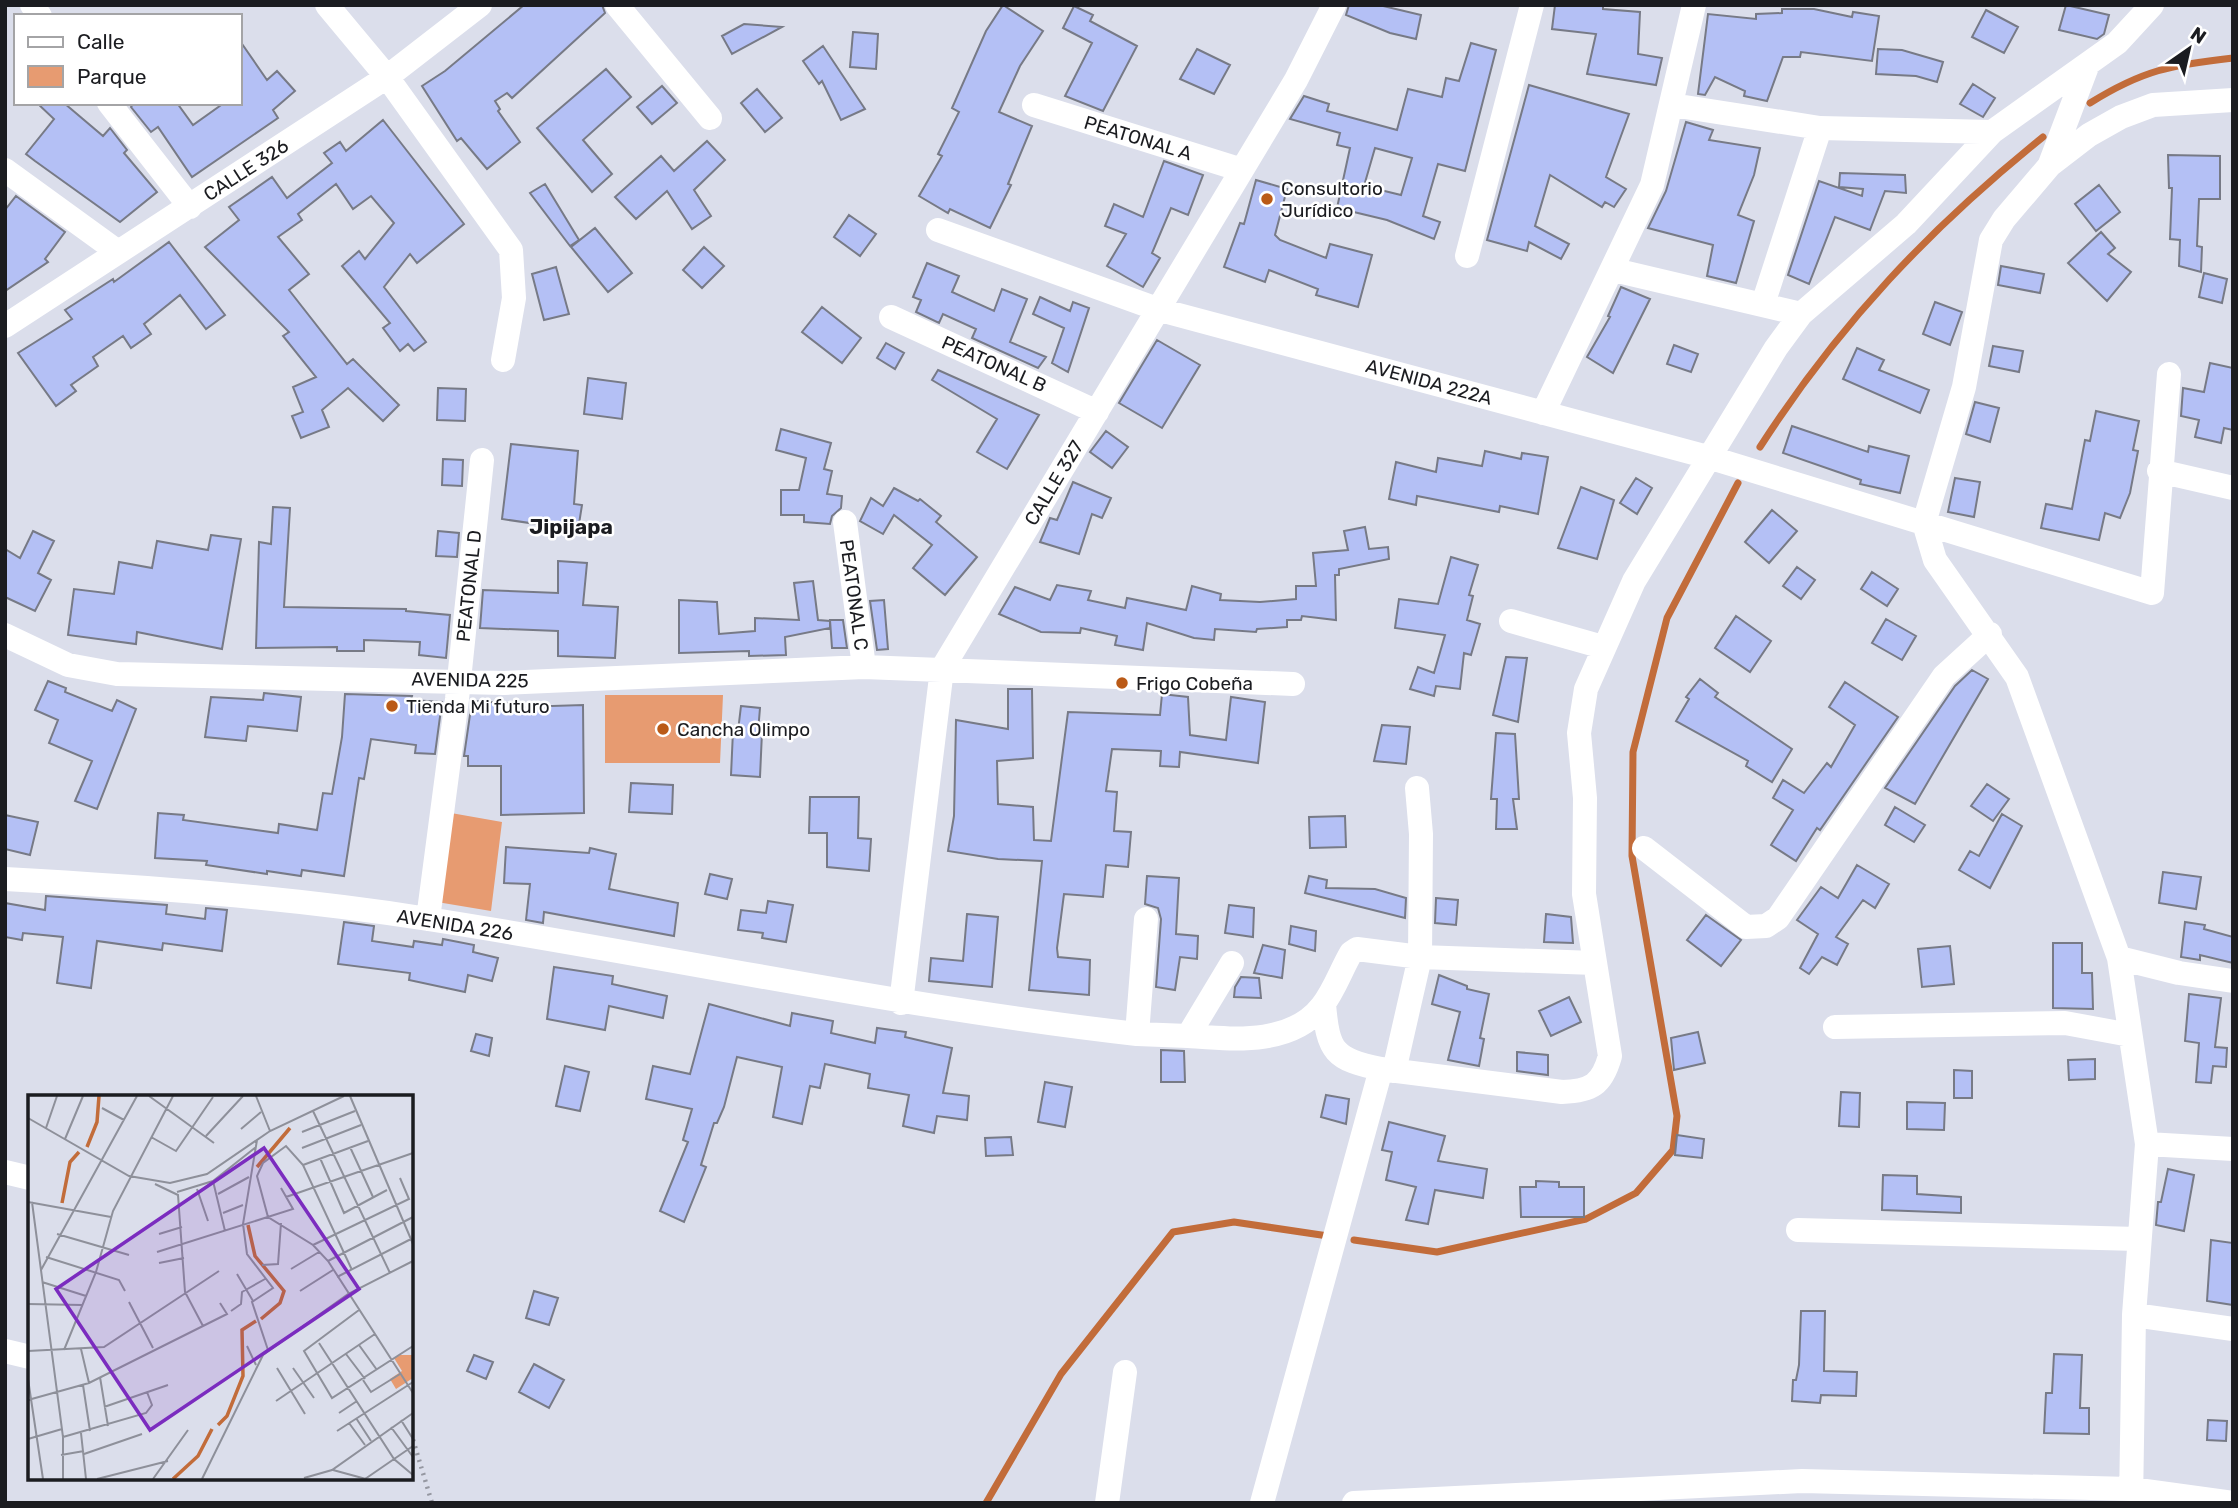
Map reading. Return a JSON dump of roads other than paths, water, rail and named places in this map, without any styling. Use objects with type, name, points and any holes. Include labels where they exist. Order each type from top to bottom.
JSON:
[{"type":"street","points":[[327,5],[387,77],[511,250],[514,298],[503,360]]},
{"type":"street","name":"CALLE 326","points":[[5,326],[387,77],[480,5]]},
{"type":"street","points":[[617,5],[710,118]]},
{"type":"street","name":"CALLE 327","points":[[901,1003],[942,669],[1160,310],[1296,80],[1335,5]]},
{"type":"street","points":[[1466,256],[1532,5]]},
{"type":"street","points":[[1544,413],[1652,185],[1694,5]]},
{"type":"street","points":[[1595,963],[1420,957],[1357,949],[1350,953],[1324,1004],[1326,1033],[1332,1050],[1349,1062],[1388,1070],[1562,1092],[1585,1091],[1605,1076],[1610,1056],[1584,894],[1585,797],[1578,733],[1586,689],[1634,581],[1776,348],[1801,314],[1906,224],[1992,132],[2117,43],[2152,5]]},
{"type":"street","points":[[2050,165],[2088,64]]},
{"type":"street","points":[[2131,1496],[2134,1315],[2147,1144],[2119,958],[2017,677],[1990,634],[1935,560],[1924,523],[1964,387],[1991,240],[2004,219],[2050,165],[2089,135],[2121,117],[2153,105],[2233,100]]},
{"type":"street","points":[[111,105],[190,207]]},
{"type":"street","name":"PEATONAL A","points":[[1034,105],[1242,170]]},
{"type":"street","points":[[1672,105],[1820,128],[1992,132]]},
{"type":"street","points":[[1763,304],[1820,128]]},
{"type":"street","points":[[5,170],[118,252]]},
{"type":"street","name":"AVENIDA 222A","points":[[938,230],[1160,310],[1708,457],[2152,593],[2160,471]]},
{"type":"street","points":[[1614,270],[1801,314]]},
{"type":"street","name":"PEATONAL B","points":[[891,317],[1097,412]]},
{"type":"street","points":[[2169,374],[2160,471],[2233,488]]},
{"type":"street","name":"PEATONAL D","points":[[428,919],[458,682],[482,460]]},
{"type":"street","name":"PEATONAL C","points":[[845,522],[864,667]]},
{"type":"street","points":[[1511,621],[1603,647]]},
{"type":"street","points":[[1644,848],[1746,927],[1766,926],[1778,918],[1944,676],[1990,634]]},
{"type":"street","name":"AVENIDA 225","points":[[5,635],[68,665],[117,674],[458,682],[864,667],[1293,684]]},
{"type":"street","points":[[1262,1503],[1420,957],[1422,834],[1417,788]]},
{"type":"street","name":"AVENIDA 226","points":[[5,879],[209,891],[428,919],[901,1003],[1137,1034],[1237,1039],[1268,1036],[1292,1029],[1324,1004]]},
{"type":"street","points":[[1137,1034],[1146,919]]},
{"type":"street","points":[[2119,958],[2179,973],[2233,981]]},
{"type":"street","points":[[1188,1036],[1232,963]]},
{"type":"street","points":[[1835,1027],[2065,1023],[2130,1035]]},
{"type":"street","points":[[2147,1144],[2233,1149]]},
{"type":"street","points":[[5,1171],[28,1177]]},
{"type":"street","points":[[1798,1230],[2138,1239]]},
{"type":"street","points":[[2134,1315],[2233,1329]]},
{"type":"street","points":[[5,1351],[28,1357]]},
{"type":"street","points":[[1107,1503],[1125,1372]]},
{"type":"street","points":[[1354,1503],[1802,1481],[2233,1503]]},
{"type":"waterway","points":[[2090,103],[2142,76],[2192,63],[2233,58]]},
{"type":"waterway","points":[[1760,447],[1822,359],[1889,280],[1962,207],[2043,137]]},
{"type":"waterway","points":[[1354,1240],[1437,1252],[1586,1219],[1636,1193],[1673,1150],[1677,1116],[1632,856],[1633,752],[1667,618],[1738,483]]},
{"type":"waterway","points":[[986,1503],[1061,1374],[1173,1232],[1234,1222],[1328,1236]]},
{"type":"place","name":"Consultorio Jurídico","points":[[1267,199]]},
{"type":"place","name":"Frigo Cobeña","points":[[1122,683]]},
{"type":"place","name":"Tienda Mi futuro","points":[[392,706]]},
{"type":"place","name":"Cancha Olimpo","points":[[663,729]]},
{"type":"district","name":"Jipijapa","points":[[571,526]]}]
